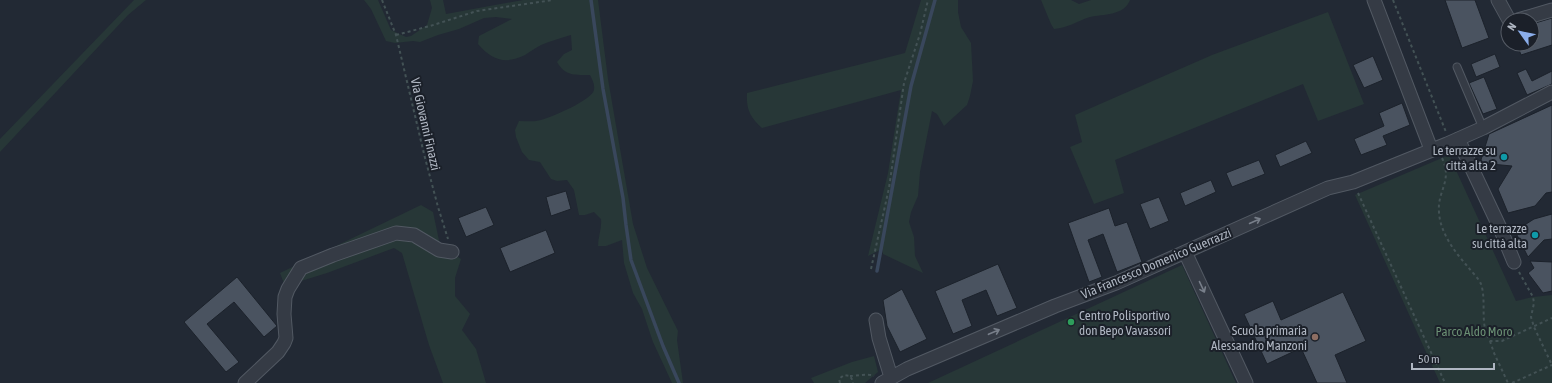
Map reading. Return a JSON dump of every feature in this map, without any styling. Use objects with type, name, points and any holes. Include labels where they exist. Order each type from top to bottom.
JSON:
[{"type":"street","points":[[1374,0],[1429,144],[1433,149]]},
{"type":"street","points":[[1498,0],[1505,12]]},
{"type":"street","points":[[1540,14],[1552,10]]},
{"type":"street","name":"Via Francesco Domenico Guerrazzi","points":[[883,379],[1055,306],[1116,283],[1328,188],[1353,182],[1483,128],[1552,92]]},
{"type":"street","points":[[1451,140],[1500,228],[1514,262]]},
{"type":"street","points":[[246,383],[278,352],[284,343],[286,338],[284,314],[285,297],[288,289],[301,268],[346,250],[396,233],[414,235],[439,250],[452,252]]},
{"type":"street","points":[[1185,252],[1246,383]]},
{"type":"street","points":[[876,320],[883,379]]},
{"type":"lane","points":[[1457,68],[1483,128]]},
{"type":"path","name":"Via Giovanni Finazzi","points":[[382,0],[396,35],[424,154],[452,252]]},
{"type":"path","points":[[396,35],[477,11],[553,0]]},
{"type":"path","points":[[871,269],[888,188],[904,83],[920,34],[928,0]]},
{"type":"path","points":[[1392,0],[1451,140],[1450,151],[1441,155],[1445,165],[1446,176],[1438,212],[1443,229],[1450,244],[1481,284],[1487,335],[1508,383]]},
{"type":"path","points":[[1353,182],[1444,383]]},
{"type":"path","points":[[1512,383],[1552,365],[1534,327],[1531,317],[1534,303],[1533,297],[1514,262]]},
{"type":"path","points":[[1490,341],[1502,341],[1552,318]]},
{"type":"path","points":[[840,383],[839,379],[844,375],[872,375],[883,379]]},
{"type":"path","points":[[850,376],[853,383]]},
{"type":"green space","points":[[134,0],[146,0],[128,15],[0,152],[0,139]]},
{"type":"green space","points":[[364,0],[378,0],[391,30],[406,37],[411,36],[427,25],[432,8],[430,0],[443,0],[446,14],[523,0],[598,0],[608,79],[633,224],[647,268],[678,331],[677,340],[683,383],[672,383],[653,342],[642,309],[633,293],[624,263],[622,240],[606,246],[598,246],[601,219],[594,212],[579,215],[574,190],[567,180],[557,181],[551,179],[540,162],[529,160],[522,152],[516,137],[515,130],[519,121],[539,121],[571,108],[592,94],[594,84],[590,75],[571,74],[563,70],[557,62],[564,54],[572,50],[571,35],[541,45],[525,55],[511,60],[494,57],[488,54],[478,44],[479,36],[512,19],[496,17],[484,18],[459,29],[420,42],[413,41],[395,43],[386,41],[371,9]]},
{"type":"green space","points":[[921,0],[958,0],[958,12],[961,27],[971,43],[973,81],[967,105],[944,126],[937,114],[932,111],[920,172],[918,196],[911,212],[909,222],[914,237],[915,256],[923,273],[883,254],[882,249],[868,256],[888,173],[901,90],[762,128],[754,120],[748,108],[747,99],[747,93],[905,53]]},
{"type":"green space","points":[[1041,0],[1071,0],[1079,4],[1091,0],[1130,0],[1123,9],[1118,12],[1090,17],[1068,26],[1054,29]]},
{"type":"green space","points":[[1328,12],[1364,104],[1318,121],[1303,84],[1115,160],[1124,193],[1094,204],[1070,147],[1082,142],[1075,115],[1212,55]]},
{"type":"green space","name":"Parco Aldo Moro","points":[[1449,155],[1516,301],[1552,295],[1552,383],[1440,383],[1355,195]]},
{"type":"green space","points":[[421,205],[433,212],[440,245],[461,259],[455,278],[455,296],[470,314],[462,330],[476,349],[486,383],[443,383],[429,345],[402,253],[394,248],[327,273],[285,286],[280,273]]},
{"type":"green space","points":[[1182,265],[1236,383],[928,383]]},
{"type":"green space","points":[[874,356],[878,372],[865,383],[814,383],[811,378],[852,362]]},
{"type":"building","points":[[1445,0],[1475,0],[1489,38],[1462,48]]},
{"type":"building","points":[[1552,18],[1552,45],[1540,49],[1540,22]]},
{"type":"building","points":[[1520,52],[1530,52],[1521,55]]},
{"type":"building","points":[[1495,54],[1500,67],[1476,77],[1471,64]]},
{"type":"building","points":[[1373,56],[1383,80],[1364,88],[1353,65]]},
{"type":"building","points":[[1526,69],[1532,81],[1552,71],[1552,84],[1527,95],[1517,73]]},
{"type":"building","points":[[1484,77],[1497,109],[1483,114],[1469,83]]},
{"type":"building","points":[[1402,103],[1410,125],[1383,136],[1387,145],[1361,155],[1354,139],[1384,126],[1379,113]]},
{"type":"building","name":"Le terrazze su città alta 2","points":[[1552,105],[1552,192],[1546,193],[1535,206],[1508,213],[1498,189],[1512,166],[1480,163],[1489,134]]},
{"type":"building","points":[[1306,141],[1312,153],[1280,167],[1275,155]]},
{"type":"building","points":[[1259,160],[1265,174],[1232,187],[1226,173]]},
{"type":"building","points":[[1211,180],[1216,192],[1185,206],[1180,193]]},
{"type":"building","points":[[566,191],[571,209],[551,216],[546,197]]},
{"type":"building","points":[[1159,197],[1169,221],[1150,229],[1140,204]]},
{"type":"building","points":[[486,207],[494,225],[466,237],[458,218]]},
{"type":"building","points":[[1109,208],[1115,226],[1127,222],[1142,262],[1117,272],[1103,234],[1088,240],[1102,277],[1089,282],[1068,223]]},
{"type":"building","name":"Le terrazze su città alta","points":[[1552,214],[1552,239],[1544,240],[1528,257],[1515,231],[1534,219]]},
{"type":"building","points":[[546,230],[555,253],[510,272],[500,248]]},
{"type":"building","name":"Le terrazze su città alta","points":[[1530,261],[1552,262],[1552,291],[1543,293],[1528,273],[1534,268]]},
{"type":"building","points":[[998,264],[1017,308],[997,316],[986,290],[962,300],[972,326],[953,334],[935,291]]},
{"type":"building","points":[[237,277],[277,326],[264,337],[234,302],[207,324],[239,362],[226,372],[184,322]]},
{"type":"building","points":[[902,289],[927,339],[900,352],[887,326],[883,300]]},
{"type":"building","points":[[1343,292],[1366,341],[1335,355],[1347,383],[1317,383],[1301,348],[1267,364],[1244,314],[1273,301],[1281,320]]},
{"type":"waterway","points":[[591,0],[603,89],[623,198],[631,260],[663,346],[679,383]]},
{"type":"waterway","points":[[877,271],[911,86],[935,0]]},
{"type":"place","name":"Le terrazze su città alta 2","points":[[1504,157]]},
{"type":"place","name":"Le terrazze su città alta","points":[[1535,235]]},
{"type":"place","name":"Centro Polisportivo don Bepo Vavassori","points":[[1071,322]]},
{"type":"place","name":"Scuola primaria Alessandro Manzoni","points":[[1315,337]]}]
